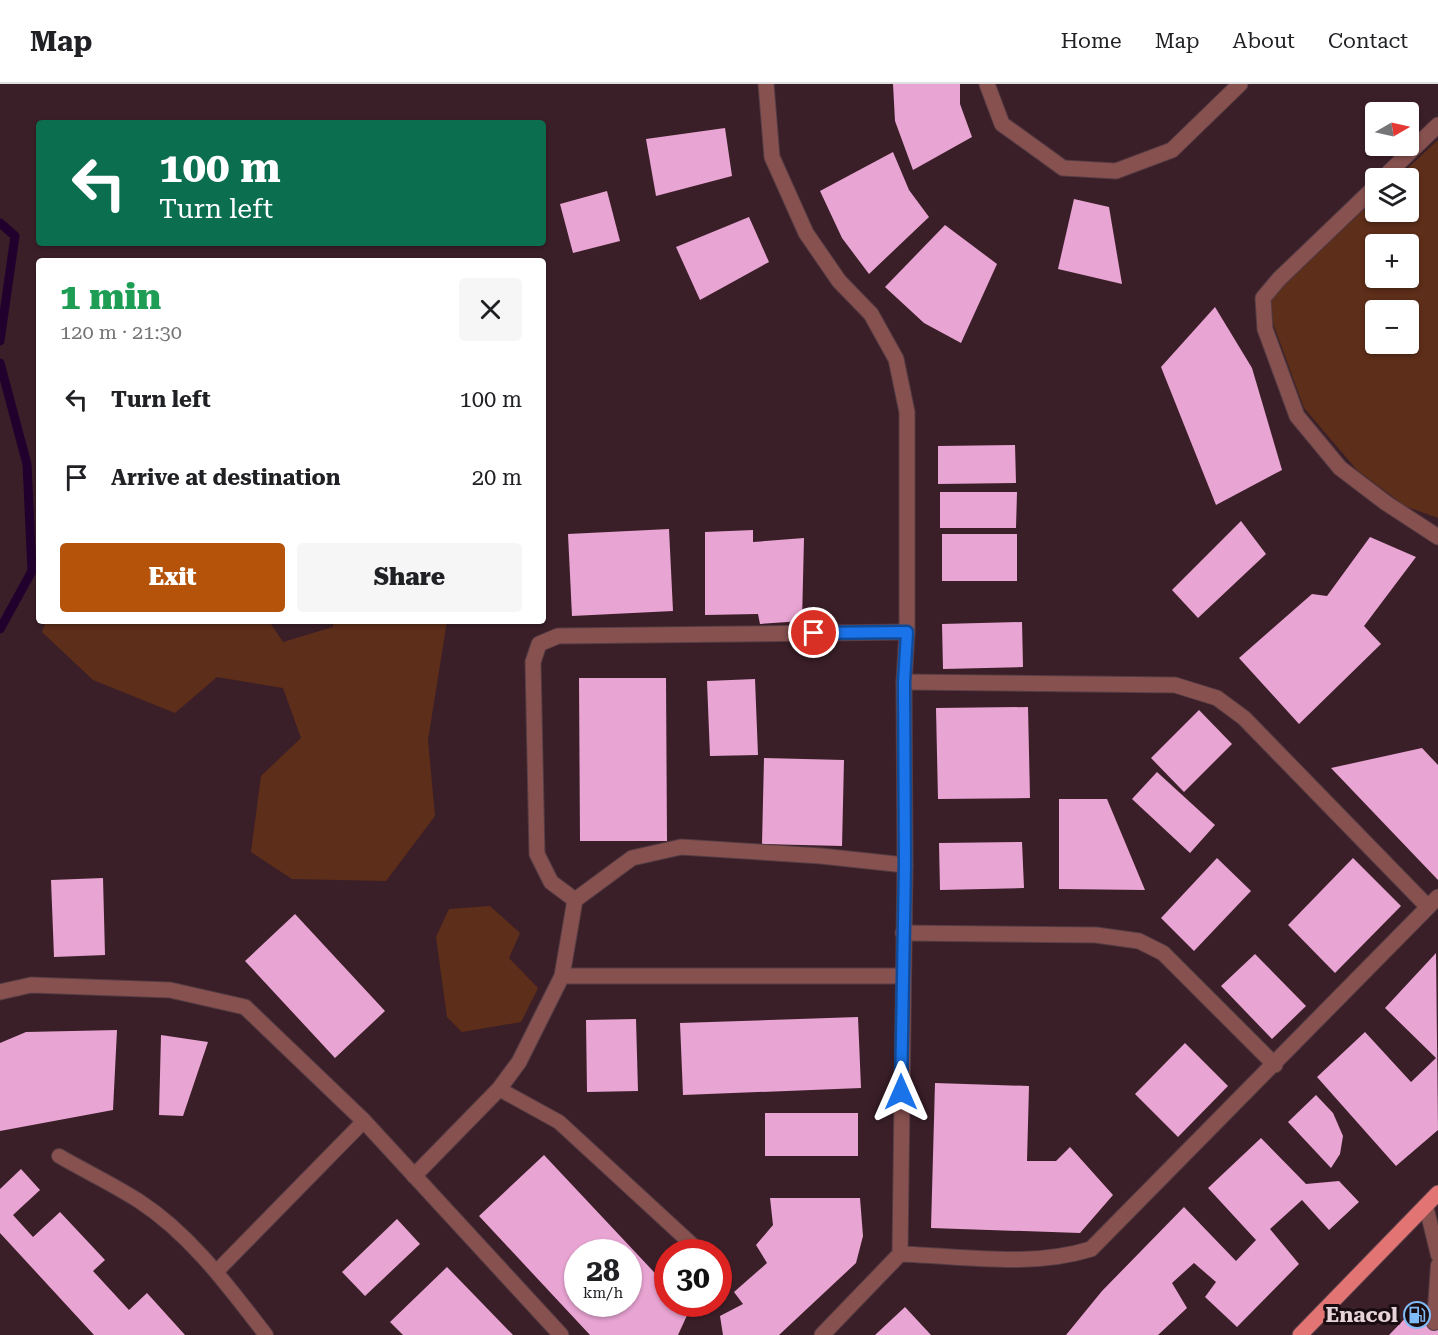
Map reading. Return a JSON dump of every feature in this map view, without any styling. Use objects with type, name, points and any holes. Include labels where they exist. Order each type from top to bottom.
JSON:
[{"type":"main road","points":[[1300,1335],[1438,1193]]},
{"type":"street","points":[[766,84],[772,157],[806,233],[839,281],[871,314],[896,359],[906,412],[907,632],[904,682],[905,865],[900,1254],[822,1335]]},
{"type":"street","points":[[987,84],[1002,124],[1064,168],[1116,171],[1172,150],[1240,84]]},
{"type":"street","points":[[1393,168],[1438,125]]},
{"type":"street","points":[[1365,197],[1279,279],[1263,298],[1265,329],[1297,416],[1340,468],[1386,503],[1438,537]]},
{"type":"street","points":[[575,900],[551,882],[537,854],[533,662],[539,644],[558,636],[907,632]]},
{"type":"street","points":[[900,1254],[1008,1258],[1065,1257],[1091,1248],[1275,1065],[1433,902],[1244,718],[1217,698],[1175,685],[904,682]]},
{"type":"street","points":[[414,1176],[499,1089],[519,1062],[562,975],[575,900],[632,858],[681,847],[821,856],[905,865]]},
{"type":"street","points":[[903,933],[1096,935],[1139,941],[1162,953],[1275,1065]]},
{"type":"street","points":[[562,975],[902,976]]},
{"type":"street","points":[[0,992],[31,985],[170,990],[245,1006],[364,1121],[561,1335]]},
{"type":"lane","points":[[499,1089],[559,1122],[685,1239]]},
{"type":"lane","points":[[217,1271],[364,1121]]},
{"type":"lane","points":[[59,1156],[140,1202],[179,1232],[217,1271],[266,1335]]},
{"type":"lane","points":[[1426,1206],[1438,1255]]},
{"type":"lane","points":[[1434,1323],[1438,1265]]},
{"type":"shaded area","points":[[1438,140],[1438,518],[1405,506],[1357,470],[1304,408],[1273,323],[1271,298],[1365,209],[1365,222],[1419,222],[1419,168],[1408,168]]},
{"type":"shaded area","points":[[45,624],[271,624],[283,642],[333,627],[333,624],[447,624],[428,740],[435,816],[386,881],[292,879],[251,852],[261,776],[301,738],[283,688],[217,677],[175,713],[93,680],[42,632]]},
{"type":"shaded area","points":[[490,906],[520,933],[509,958],[538,988],[521,1022],[462,1032],[447,1017],[436,937],[449,909]]},
{"type":"building","points":[[893,84],[960,84],[960,104],[972,137],[913,170],[895,121]]},
{"type":"building","points":[[725,128],[732,176],[656,196],[646,139]]},
{"type":"building","points":[[893,152],[909,190],[929,217],[869,274],[842,238],[820,191]]},
{"type":"building","points":[[607,191],[620,241],[573,253],[560,204]]},
{"type":"building","points":[[1074,199],[1109,207],[1122,284],[1058,269]]},
{"type":"building","points":[[749,217],[769,262],[700,300],[676,247]]},
{"type":"building","points":[[945,225],[997,264],[961,343],[924,323],[885,287]]},
{"type":"building","points":[[1215,307],[1252,368],[1282,470],[1216,505],[1161,367]]},
{"type":"building","points":[[1015,445],[1016,483],[938,484],[938,446]]},
{"type":"building","points":[[940,492],[1017,492],[1016,528],[940,528]]},
{"type":"building","points":[[1241,521],[1266,554],[1198,618],[1172,590]]},
{"type":"building","points":[[669,529],[673,611],[572,616],[568,534]]},
{"type":"building","points":[[753,530],[753,542],[804,538],[802,621],[760,624],[758,614],[705,615],[705,532]]},
{"type":"building","points":[[942,534],[1017,534],[1017,581],[942,581]]},
{"type":"building","points":[[1370,537],[1416,557],[1364,626],[1381,644],[1299,724],[1239,658],[1312,594],[1327,596]]},
{"type":"building","points":[[1022,622],[1023,667],[943,669],[942,624]]},
{"type":"building","points":[[579,678],[666,678],[667,841],[580,841]]},
{"type":"building","points":[[755,679],[758,755],[710,756],[707,681]]},
{"type":"building","points":[[1028,707],[1030,798],[938,799],[936,708]]},
{"type":"building","points":[[1199,710],[1232,744],[1184,792],[1151,758]]},
{"type":"building","points":[[1422,748],[1438,765],[1438,880],[1331,768]]},
{"type":"building","points":[[764,758],[844,760],[842,846],[762,844]]},
{"type":"building","points":[[1157,772],[1215,825],[1190,853],[1132,799]]},
{"type":"building","points":[[1059,799],[1107,799],[1145,890],[1059,889]]},
{"type":"building","points":[[1022,842],[1024,888],[940,890],[939,843]]},
{"type":"building","points":[[1217,858],[1251,891],[1194,951],[1161,918]]},
{"type":"building","points":[[1353,858],[1401,906],[1335,973],[1288,925]]},
{"type":"building","points":[[103,878],[105,955],[54,957],[51,880]]},
{"type":"building","points":[[295,914],[385,1011],[335,1058],[245,961]]},
{"type":"building","points":[[1436,953],[1438,1130],[1396,1166],[1317,1077],[1365,1032],[1411,1082],[1436,1058],[1385,1008]]},
{"type":"building","points":[[1255,954],[1306,1006],[1272,1039],[1221,986]]},
{"type":"building","points":[[858,1017],[861,1088],[683,1095],[680,1023]]},
{"type":"building","points":[[636,1019],[638,1091],[587,1092],[586,1020]]},
{"type":"building","points":[[117,1030],[113,1110],[0,1131],[0,1043],[26,1032]]},
{"type":"building","points":[[161,1035],[208,1042],[183,1116],[159,1115]]},
{"type":"building","points":[[1185,1043],[1228,1086],[1178,1137],[1135,1094]]},
{"type":"building","points":[[935,1083],[1029,1086],[1027,1161],[1056,1161],[1070,1147],[1113,1195],[1080,1233],[931,1228]]},
{"type":"building","points":[[1316,1095],[1333,1113],[1343,1136],[1340,1154],[1331,1168],[1288,1122]]},
{"type":"building","points":[[765,1113],[858,1113],[858,1156],[765,1156]]},
{"type":"building","points":[[1261,1138],[1306,1184],[1339,1181],[1359,1202],[1329,1230],[1302,1200],[1270,1229],[1299,1264],[1237,1327],[1205,1297],[1216,1282],[1194,1263],[1172,1283],[1187,1308],[1158,1335],[1066,1335],[1102,1291],[1184,1207],[1236,1261],[1256,1240],[1208,1188]]},
{"type":"building","points":[[544,1155],[623,1239],[564,1239],[564,1307],[479,1216]]},
{"type":"building","points":[[21,1169],[40,1190],[13,1215],[33,1237],[60,1212],[105,1260],[93,1271],[129,1310],[147,1293],[185,1335],[94,1335],[0,1233],[0,1189]]},
{"type":"building","points":[[770,1198],[860,1198],[863,1236],[856,1263],[779,1335],[723,1335],[720,1317],[732,1317],[732,1310],[743,1304],[734,1292],[767,1263],[756,1245],[773,1225]]},
{"type":"building","points":[[397,1219],[420,1244],[365,1296],[342,1272]]},
{"type":"building","points":[[642,1259],[654,1272],[654,1317],[686,1317],[678,1335],[590,1335],[573,1317],[642,1317]]},
{"type":"building","points":[[447,1267],[513,1335],[403,1335],[390,1322]]},
{"type":"building","name":"Enacol","points":[[1417,1306],[1438,1327],[1438,1335],[1389,1335]]},
{"type":"building","points":[[905,1307],[931,1335],[875,1335]]},
{"type":"waterway","points":[[0,223],[15,236],[0,341]]},
{"type":"waterway","points":[[0,363],[27,464],[32,571],[0,629]]},
{"type":"place","name":"Enacol","points":[[1417,1315]]},
{"type":"route","points":[[814,633],[907,632],[904,682],[905,865],[901,1092]]}]
